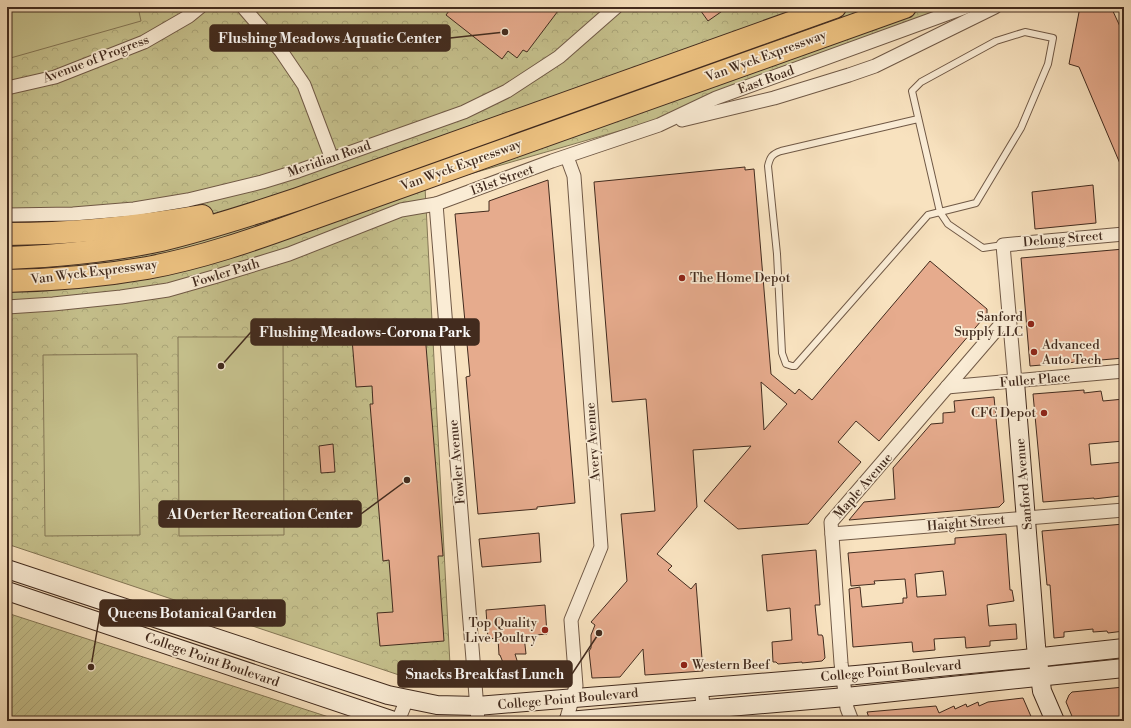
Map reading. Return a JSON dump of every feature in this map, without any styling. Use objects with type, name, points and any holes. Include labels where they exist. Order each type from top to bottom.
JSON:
[{"type":"highway","name":"Van Wyck Expressway","points":[[7,258],[83,253],[122,247],[161,240],[220,224],[298,199],[835,7]]},
{"type":"highway","name":"Van Wyck Expressway","points":[[7,281],[85,276],[160,265],[247,241],[905,7]]},
{"type":"highway","points":[[7,234],[61,233],[126,228],[298,199]]},
{"type":"highway","points":[[7,292],[85,276]]},
{"type":"main road","name":"Sanford Avenue","points":[[1015,382],[1040,677],[1042,691],[1055,721]]},
{"type":"main road","name":"College Point Boulevard","points":[[7,569],[388,695],[477,713],[572,698],[843,676],[1038,658],[1124,648]]},
{"type":"main road","name":"College Point Boulevard","points":[[7,591],[394,721]]},
{"type":"main road","name":"College Point Boulevard","points":[[567,721],[704,716],[846,697],[1124,668]]},
{"type":"street","name":"Avenue of Progress","points":[[7,88],[55,77],[144,42],[189,16],[200,7]]},
{"type":"street","points":[[243,7],[281,51],[304,85],[332,159]]},
{"type":"street","name":"Meridian Road","points":[[7,215],[73,214],[134,208],[188,200],[269,180],[332,159],[464,112],[506,91],[559,57],[616,7]]},
{"type":"street","name":"East Road","points":[[567,157],[659,125],[716,98],[966,7]]},
{"type":"street","points":[[659,125],[774,98],[875,66],[995,7]]},
{"type":"street","name":"131st Street","points":[[436,204],[567,157]]},
{"type":"street","name":"Avery Avenue","points":[[567,157],[574,176],[600,547],[571,620],[576,686],[567,721]]},
{"type":"street","name":"Fowler Path","points":[[7,307],[121,297],[168,290],[289,254],[401,210],[436,204]]},
{"type":"street","name":"Fowler Avenue","points":[[436,204],[477,713]]},
{"type":"street","name":"Delong Street","points":[[1003,245],[1124,234]]},
{"type":"street","name":"Sanford Avenue","points":[[1003,245],[1015,382]]},
{"type":"street","name":"Maple Avenue","points":[[852,721],[847,708],[843,676],[831,522],[1009,315]]},
{"type":"street","name":"Fuller Place","points":[[947,387],[1124,371]]},
{"type":"street","name":"Haight Street","points":[[832,534],[1124,510]]},
{"type":"street","points":[[701,688],[704,716]]},
{"type":"street","points":[[398,721],[407,699]]},
{"type":"lane","points":[[918,119],[773,153],[769,158],[768,166],[779,287],[782,353],[786,364],[796,366],[928,215],[940,212],[976,203],[1021,128],[1048,64],[1054,38],[1025,32],[996,41],[920,82],[912,91],[940,212],[948,224],[983,248],[1003,245]]},
{"type":"lane","points":[[474,672],[502,672]]},
{"type":"green space","points":[[7,7],[946,7],[878,35],[650,122],[425,187],[451,684],[414,680],[7,544]]},
{"type":"green space","points":[[7,7],[138,7],[141,21],[7,59]]},
{"type":"green space","points":[[178,337],[283,337],[284,535],[179,536]]},
{"type":"green space","points":[[137,354],[140,535],[45,536],[43,355]]},
{"type":"green space","points":[[7,613],[341,721],[7,721]]},
{"type":"building","points":[[452,7],[561,7],[527,52],[523,50],[517,58],[508,51],[502,59],[446,15]]},
{"type":"building","points":[[698,7],[728,7],[708,21]]},
{"type":"building","points":[[1080,7],[1111,7],[1124,35],[1124,173],[1079,67],[1069,64]]},
{"type":"building","points":[[745,167],[745,170],[754,169],[771,374],[795,394],[799,389],[812,400],[930,261],[987,309],[987,314],[879,441],[856,421],[838,442],[861,462],[808,524],[738,529],[704,501],[751,446],[693,450],[697,507],[657,554],[672,566],[668,570],[691,589],[696,583],[703,671],[645,675],[643,649],[620,677],[592,678],[589,651],[591,648],[591,635],[595,625],[591,622],[627,581],[621,514],[655,511],[646,399],[612,402],[594,182]],"holes":[[[761,382],[787,404],[764,430]]]},
{"type":"building","points":[[548,180],[575,503],[537,507],[537,509],[478,514],[466,377],[470,376],[455,214],[489,211],[489,201]]},
{"type":"building","points":[[1093,185],[1096,223],[1035,229],[1032,192]]},
{"type":"building","points":[[1124,249],[1124,358],[1030,366],[1021,258]]},
{"type":"building","points":[[424,321],[443,556],[438,556],[444,641],[380,646],[377,613],[393,612],[389,560],[383,561],[370,404],[373,404],[372,386],[356,387],[351,327]]},
{"type":"building","points":[[1084,390],[1084,393],[1101,391],[1103,401],[1124,399],[1124,441],[1089,444],[1091,465],[1124,462],[1124,495],[1094,499],[1043,502],[1033,394]]},
{"type":"building","points":[[994,397],[1004,502],[999,507],[849,520],[864,502],[895,499],[893,468],[931,424],[943,423],[943,413],[955,412],[954,401]]},
{"type":"building","points":[[333,444],[335,472],[321,473],[319,446]]},
{"type":"building","points":[[1124,524],[1124,631],[1108,633],[1107,631],[1093,632],[1093,629],[1064,632],[1064,637],[1054,638],[1050,585],[1047,585],[1042,531]]},
{"type":"building","points":[[539,533],[541,562],[482,567],[479,539]]},
{"type":"building","points":[[1006,534],[1010,590],[1012,590],[1014,601],[987,605],[989,626],[1016,624],[1017,639],[990,641],[990,646],[966,648],[965,637],[934,639],[935,650],[913,652],[912,642],[853,647],[849,589],[860,587],[862,607],[903,603],[903,598],[907,598],[905,579],[874,581],[875,584],[851,586],[848,553],[955,544],[955,538]],"holes":[[[943,571],[946,595],[917,597],[915,574]]]},
{"type":"building","points":[[816,550],[820,605],[815,605],[818,635],[822,635],[823,637],[825,658],[822,661],[778,664],[773,662],[772,642],[792,640],[790,608],[767,611],[762,555]]},
{"type":"building","points":[[545,605],[547,634],[524,636],[526,654],[515,654],[524,683],[509,684],[506,670],[499,655],[498,638],[488,639],[486,610]]},
{"type":"building","points":[[1124,687],[1124,721],[1074,721],[1066,702],[1072,692]]},
{"type":"building","points":[[1023,698],[1033,721],[870,721],[867,712],[936,706],[939,713],[954,706],[955,709],[966,704],[967,707],[978,702],[979,706],[988,702]]},
{"type":"place","name":"Flushing Meadows Aquatic Center","points":[[505,32]]},
{"type":"place","name":"The Home Depot","points":[[682,278]]},
{"type":"place","name":"Sanford Supply LLC","points":[[1031,324]]},
{"type":"place","name":"Advanced Auto Tech","points":[[1034,352]]},
{"type":"place","name":"Flushing Meadows-Corona Park","points":[[221,366]]},
{"type":"place","name":"CFC Depot","points":[[1044,413]]},
{"type":"place","name":"Al Oerter Recreation Center","points":[[407,480]]},
{"type":"place","name":"Top Quality Live Poultry","points":[[545,630]]},
{"type":"place","name":"Snacks Breakfast Lunch","points":[[599,633]]},
{"type":"place","name":"Western Beef","points":[[684,665]]},
{"type":"place","name":"Queens Botanical Garden","points":[[91,667]]}]
